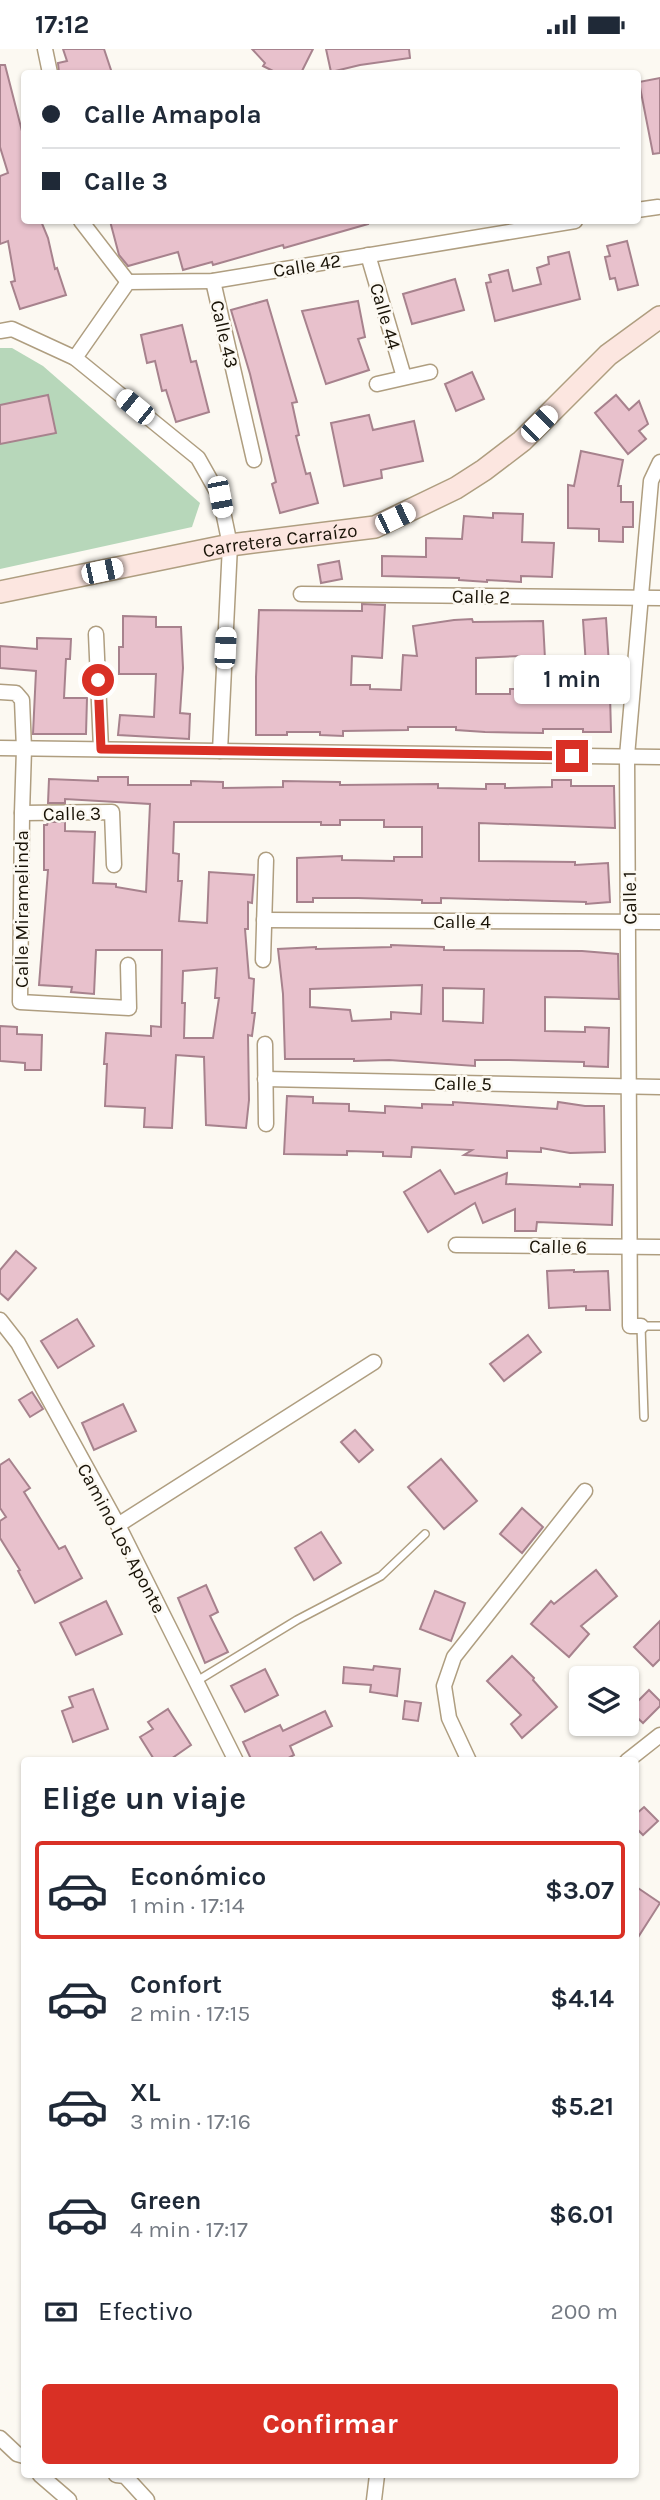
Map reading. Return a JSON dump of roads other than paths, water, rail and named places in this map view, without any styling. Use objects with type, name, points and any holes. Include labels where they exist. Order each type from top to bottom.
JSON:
[{"type":"street","points":[[44,49],[49,70]]},
{"type":"street","points":[[75,358],[128,282],[83,224]]},
{"type":"street","name":"Calle 42","points":[[128,282],[213,281],[557,224]]},
{"type":"street","name":"Calle 44","points":[[368,255],[404,377]]},
{"type":"street","name":"Calle 43","points":[[213,281],[254,460]]},
{"type":"street","name":"Carretera Carraízo","points":[[0,592],[230,545],[375,527],[456,488],[522,441],[608,355],[660,317]]},
{"type":"street","points":[[0,331],[12,329],[75,358],[198,458],[220,497],[230,545],[219,751]]},
{"type":"street","points":[[377,384],[430,372]]},
{"type":"street","name":"Calle 1","points":[[641,1326],[630,1326],[627,757],[651,481],[660,462]]},
{"type":"street","name":"Calle 2","points":[[301,594],[660,598]]},
{"type":"street","points":[[96,634],[101,749]]},
{"type":"street","name":"Calle Miramelinda","points":[[0,692],[16,693],[22,701],[24,749],[20,1002],[129,1008],[128,965]]},
{"type":"street","points":[[0,748],[660,758]]},
{"type":"street","name":"Calle 3","points":[[22,813],[112,812],[114,865]]},
{"type":"street","points":[[263,960],[266,860]]},
{"type":"street","name":"Calle 4","points":[[264,920],[660,922]]},
{"type":"street","points":[[265,1044],[266,1124]]},
{"type":"street","name":"Calle 5","points":[[265,1079],[660,1087]]},
{"type":"street","name":"Calle 6","points":[[456,1245],[660,1247]]},
{"type":"street","name":"Camino Los Aponte","points":[[0,1320],[18,1343],[118,1525],[234,1757]]},
{"type":"street","points":[[118,1525],[374,1363]]},
{"type":"street","points":[[467,1757],[449,1718],[444,1686],[454,1657],[585,1491]]},
{"type":"street","points":[[632,1757],[660,1735]]},
{"type":"street","points":[[0,2438],[21,2456]]},
{"type":"street","points":[[43,2478],[69,2500]]},
{"type":"street","points":[[127,2478],[146,2500]]},
{"type":"street","points":[[374,2500],[377,2478]]},
{"type":"lane","points":[[644,1417],[641,1326],[660,1326]]},
{"type":"lane","points":[[196,1682],[296,1620],[381,1576],[425,1534]]}]
